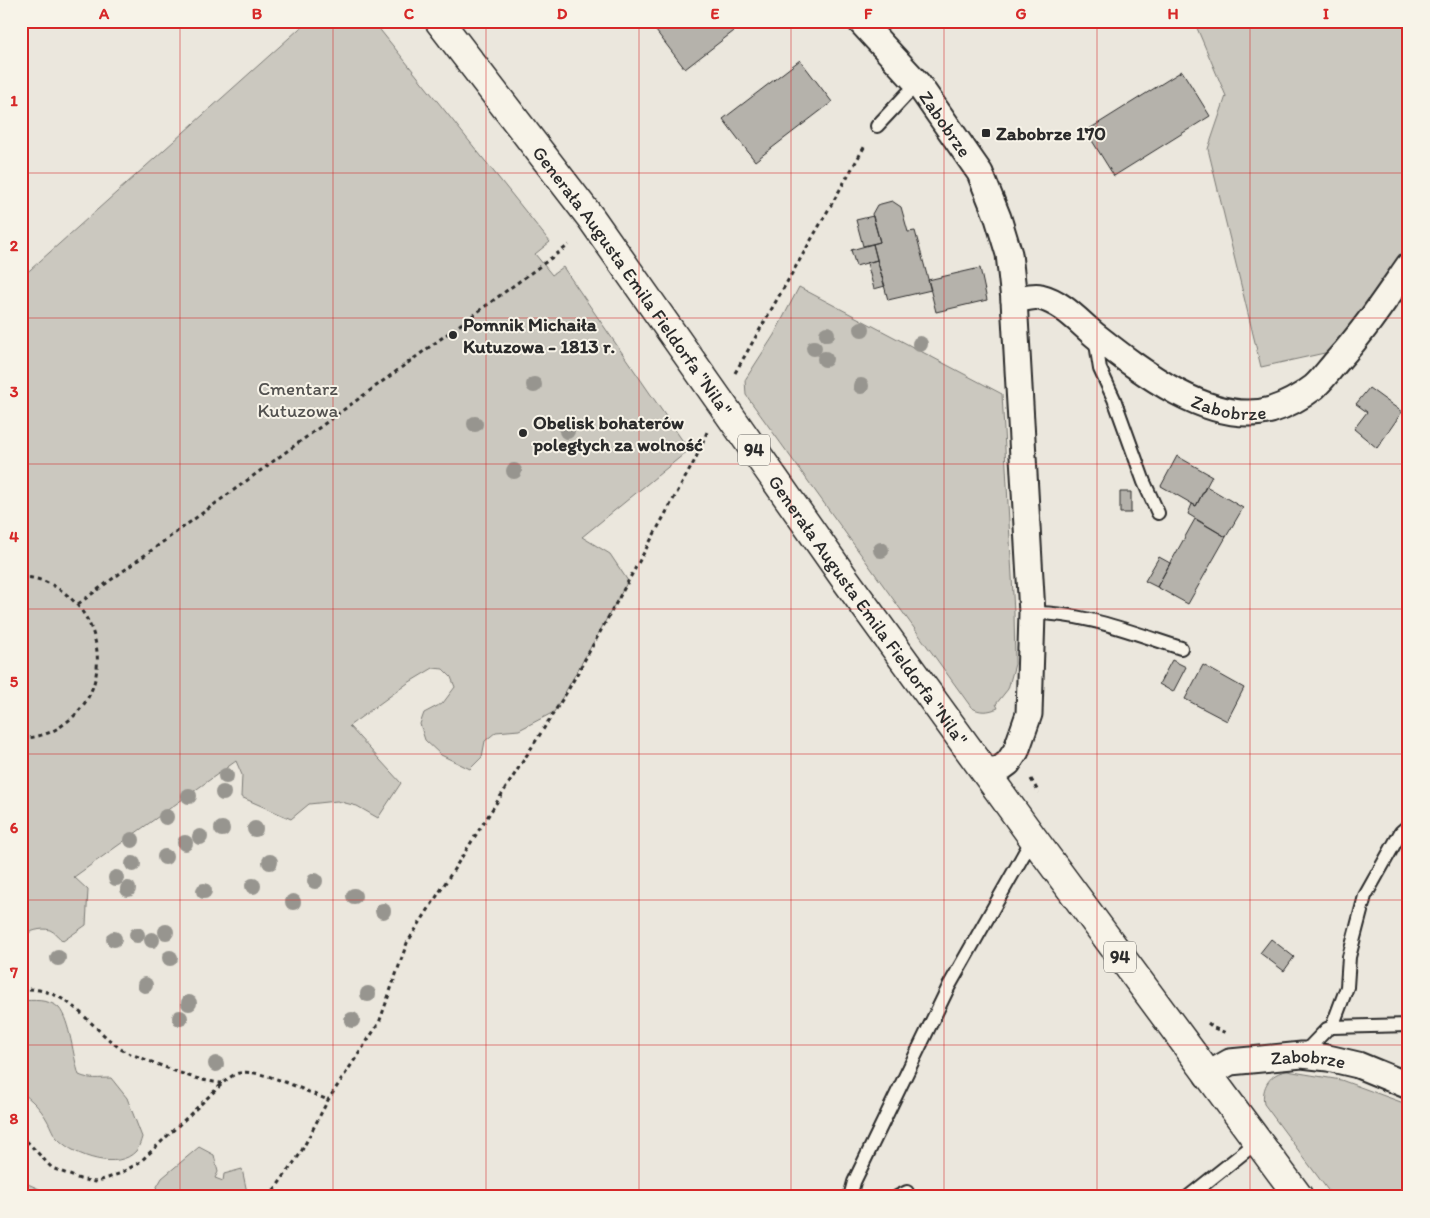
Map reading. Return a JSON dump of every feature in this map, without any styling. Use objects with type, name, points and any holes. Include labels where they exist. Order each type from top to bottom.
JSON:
[{"type":"main road","name":"Generała Augusta Emila Fieldorfa \"Nila\"","points":[[439,21],[591,218],[845,579],[1207,1075],[1299,1197]]},
{"type":"street","name":"Zabobrze","points":[[860,21],[918,84],[980,173],[998,218],[1008,254],[1014,300],[1032,612],[1029,714],[1016,751],[1008,763],[989,777]]},
{"type":"street","name":"Zabobrze","points":[[1014,300],[1040,296],[1061,306],[1132,364],[1172,389],[1193,400],[1220,409],[1248,413],[1270,410],[1293,401],[1315,386],[1358,337],[1409,265]]},
{"type":"street","name":"Zabobrze","points":[[1207,1075],[1230,1062],[1302,1055],[1328,1058],[1358,1065],[1409,1086]]},
{"type":"lane","points":[[877,126],[918,84]]},
{"type":"lane","points":[[1094,334],[1100,369],[1114,399],[1144,482],[1158,513]]},
{"type":"lane","points":[[1032,612],[1052,612],[1090,620],[1181,648]]},
{"type":"lane","points":[[1332,1027],[1347,987],[1349,957],[1365,896],[1401,832],[1409,825]]},
{"type":"lane","points":[[850,1197],[854,1182],[949,986],[1033,838]]},
{"type":"lane","points":[[1302,1055],[1327,1028],[1409,1026]]},
{"type":"lane","points":[[1188,1197],[1257,1142]]},
{"type":"path","points":[[269,1197],[300,1154],[328,1100],[378,1023],[407,943],[567,692],[695,460],[720,401],[877,126]]},
{"type":"path","points":[[78,604],[569,245]]},
{"type":"path","points":[[21,577],[32,577],[57,587],[78,604],[92,627],[98,654],[96,680],[84,705],[65,724],[41,736],[21,739]]},
{"type":"path","points":[[21,989],[35,988],[45,990],[74,1005],[118,1047],[129,1053],[191,1077],[223,1083]]},
{"type":"path","points":[[21,1135],[52,1168],[80,1179],[95,1182],[121,1173],[140,1162],[223,1083],[238,1073],[250,1072],[270,1077],[328,1100]]},
{"type":"green space","name":"Cmentarz Kutuzowa","points":[[308,21],[373,21],[550,242],[535,254],[552,275],[563,267],[689,450],[582,537],[610,554],[628,581],[554,712],[519,730],[496,732],[485,741],[482,757],[470,769],[441,755],[425,740],[420,724],[424,713],[443,703],[455,687],[451,677],[443,669],[433,668],[408,683],[349,726],[401,783],[378,818],[357,806],[337,801],[309,804],[291,819],[241,797],[242,775],[236,761],[74,877],[88,890],[86,925],[63,941],[54,932],[46,929],[35,930],[21,936],[21,278]]},
{"type":"green space","points":[[1194,21],[1409,21],[1409,277],[1361,345],[1261,367],[1208,149],[1226,96]]},
{"type":"green space","points":[[799,287],[1002,394],[1015,664],[1008,689],[996,704],[998,708],[984,711],[971,707],[746,395],[745,380],[774,335]]},
{"type":"green space","points":[[35,1000],[46,1002],[59,1008],[69,1030],[79,1075],[91,1078],[111,1078],[127,1098],[142,1137],[136,1151],[128,1157],[108,1161],[86,1156],[66,1146],[55,1136],[39,1108],[21,1092],[21,1001]]},
{"type":"green space","points":[[1287,1071],[1341,1080],[1409,1105],[1409,1197],[1333,1197],[1264,1104],[1264,1092],[1268,1082],[1281,1072]]},
{"type":"green space","points":[[199,1147],[214,1155],[218,1172],[215,1178],[223,1181],[224,1174],[242,1169],[248,1197],[151,1197],[162,1178]]},
{"type":"green space","points":[[21,1181],[53,1195],[55,1197],[21,1197]]},
{"type":"building","points":[[661,21],[747,21],[685,69],[653,27]]},
{"type":"building","points":[[800,60],[832,102],[755,161],[723,119]]},
{"type":"building","points":[[1182,71],[1210,116],[1114,176],[1086,131]]},
{"type":"building","points":[[892,201],[901,207],[908,232],[915,231],[931,290],[888,300],[873,244],[880,242],[872,214],[877,205]]},
{"type":"building","points":[[873,216],[880,242],[863,246],[856,220]]},
{"type":"building","points":[[873,244],[877,260],[856,266],[851,250]]},
{"type":"building","points":[[877,260],[885,286],[874,289],[867,263]]},
{"type":"building","points":[[980,268],[987,300],[936,312],[928,280]]},
{"type":"building","points":[[1369,388],[1402,412],[1377,448],[1354,429],[1367,412],[1356,404]]},
{"type":"building","points":[[1177,456],[1212,476],[1196,506],[1161,486]]},
{"type":"building","points":[[1206,486],[1243,508],[1226,537],[1188,514],[1192,504],[1196,506]]},
{"type":"building","points":[[1120,492],[1131,492],[1131,513],[1120,513]]},
{"type":"building","points":[[1195,519],[1226,537],[1188,604],[1157,587]]},
{"type":"building","points":[[1159,557],[1170,563],[1157,587],[1145,581]]},
{"type":"building","points":[[1172,660],[1186,667],[1173,692],[1159,684]]},
{"type":"building","points":[[1203,665],[1244,688],[1227,721],[1185,699]]},
{"type":"building","points":[[1271,939],[1294,957],[1284,971],[1260,953]]},
{"type":"place","name":"Zabobrze 170","points":[[986,133]]},
{"type":"place","name":"Pomnik Michaiła Kutuzowa - 1813 r.","points":[[453,335]]},
{"type":"place","name":"Obelisk bohaterów poległych za wolność","points":[[523,433]]}]
